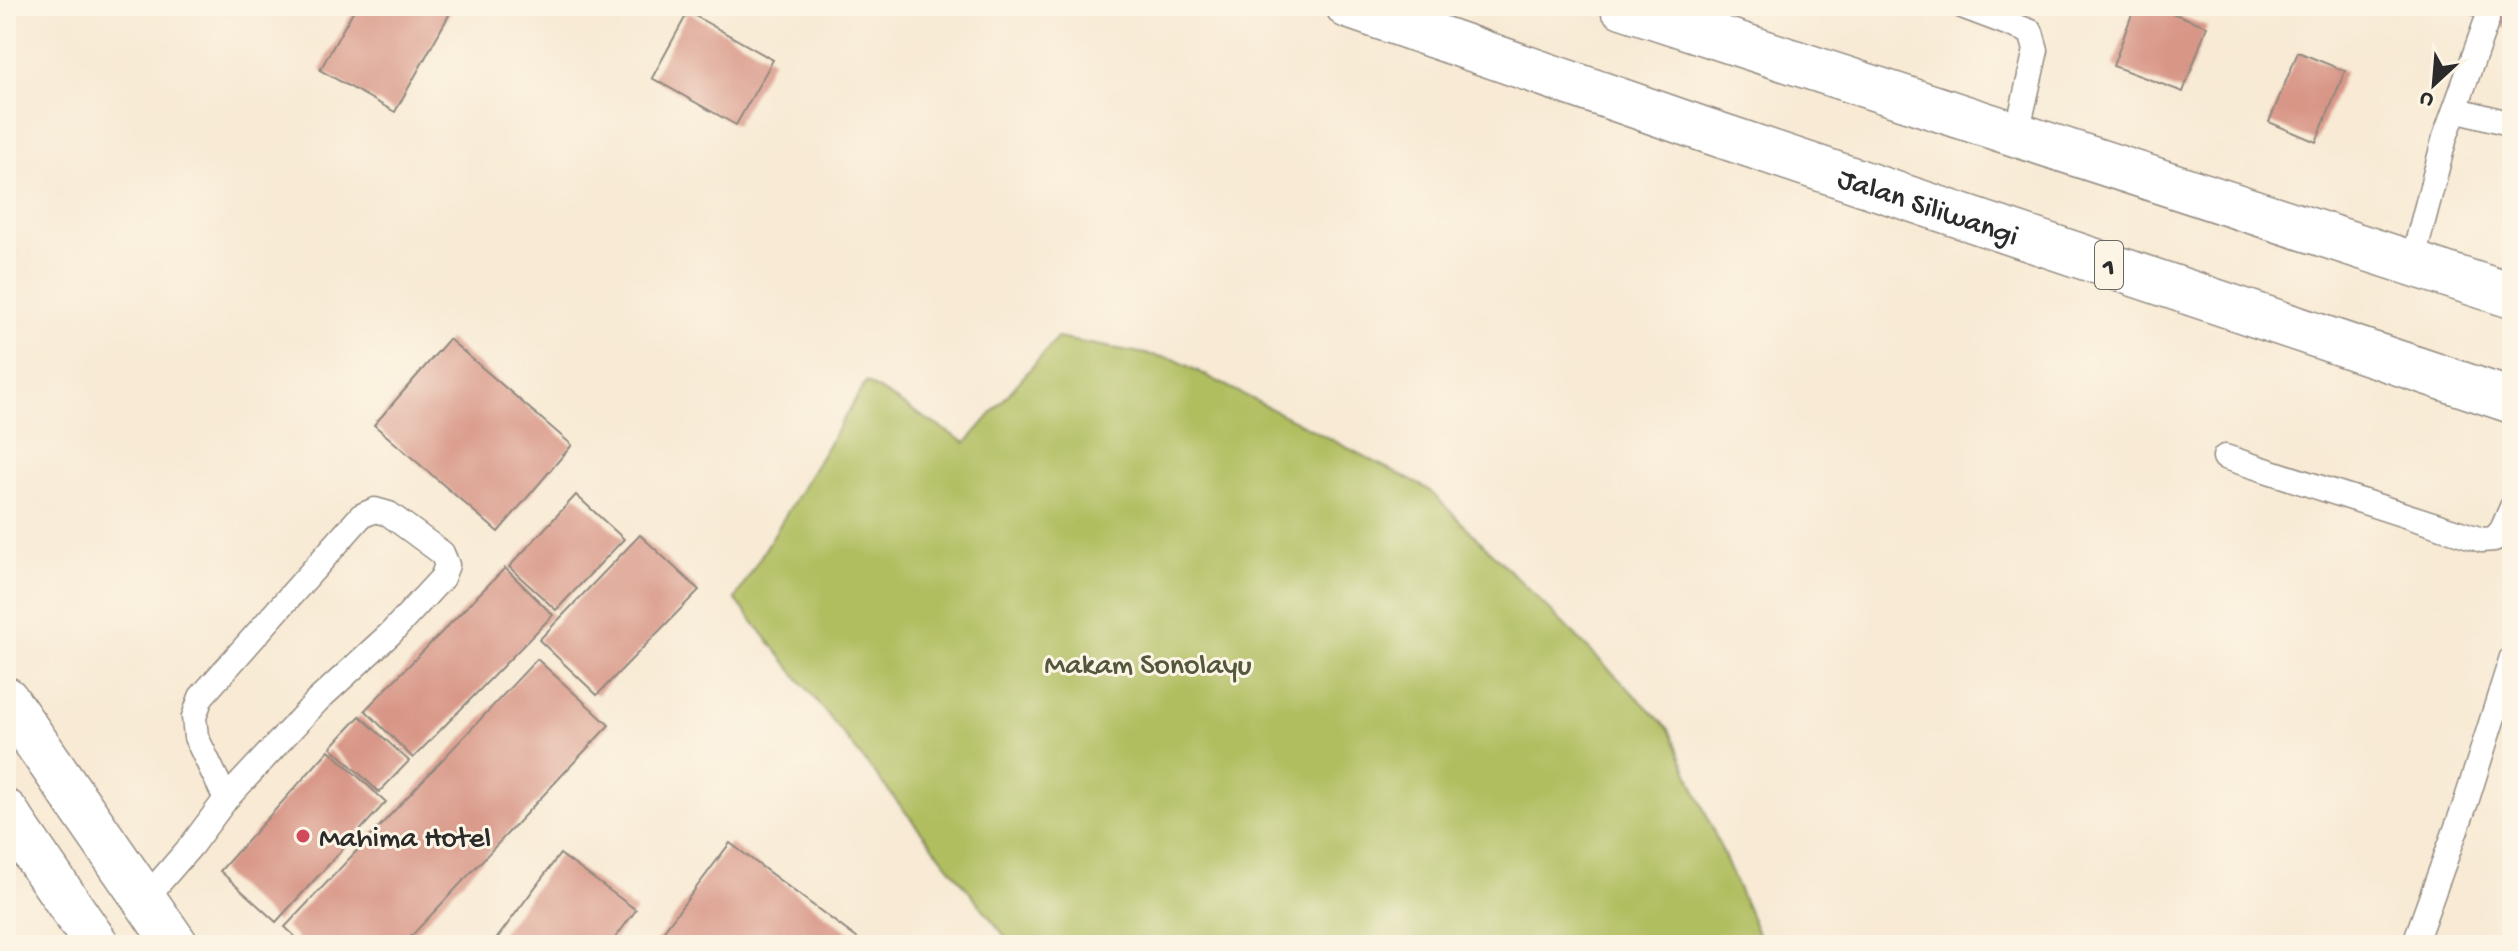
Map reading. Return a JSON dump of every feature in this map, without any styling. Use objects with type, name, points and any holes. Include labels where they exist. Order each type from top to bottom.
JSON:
[{"type":"main road","name":"Jalan Siliwangi","points":[[1348,6],[1705,130],[2512,401]]},
{"type":"main road","points":[[1622,6],[1677,14],[2017,133],[2512,296]]},
{"type":"main road","points":[[6,699],[176,945]]},
{"type":"main road","points":[[6,812],[97,945]]},
{"type":"lane","points":[[1962,6],[2031,32],[2036,50],[2017,133]]},
{"type":"lane","points":[[2412,263],[2445,137],[2487,20]]},
{"type":"lane","points":[[2455,109],[2512,124]]},
{"type":"lane","points":[[2225,457],[2482,540],[2494,539],[2502,530],[2512,507]]},
{"type":"lane","points":[[145,899],[226,799],[317,701],[391,633],[442,578],[447,565],[442,553],[389,514],[375,510],[361,516],[201,697],[194,717],[196,737],[226,799]]},
{"type":"lane","points":[[2414,945],[2466,802],[2512,657]]},
{"type":"green space","name":"Makam Sonolayu","points":[[1057,338],[1174,359],[1428,489],[1669,729],[1763,945],[1012,945],[735,599],[866,382],[966,443]]},
{"type":"building","points":[[356,6],[454,6],[395,112],[320,70]]},
{"type":"building","points":[[2135,6],[2153,6],[2207,26],[2183,92],[2113,66]]},
{"type":"building","points":[[2473,6],[2512,6],[2512,30],[2470,14]]},
{"type":"building","points":[[688,12],[773,60],[736,125],[652,78]]},
{"type":"building","points":[[2298,52],[2345,71],[2316,142],[2269,122]]},
{"type":"building","points":[[449,339],[572,445],[498,532],[374,425]]},
{"type":"building","points":[[576,495],[624,539],[556,610],[509,567]]},
{"type":"building","points":[[640,535],[699,590],[597,695],[539,640]]},
{"type":"building","points":[[505,568],[553,615],[413,758],[365,710]]},
{"type":"building","points":[[537,659],[609,725],[403,945],[304,945],[285,927]]},
{"type":"building","points":[[360,716],[409,761],[379,792],[331,747]]},
{"type":"building","name":"Mahima Hotel","points":[[329,750],[386,802],[276,922],[220,871]]},
{"type":"building","points":[[730,843],[866,945],[653,945]]},
{"type":"building","points":[[560,854],[636,910],[610,945],[492,945]]},
{"type":"place","name":"Mahima Hotel","points":[[303,836]]}]
